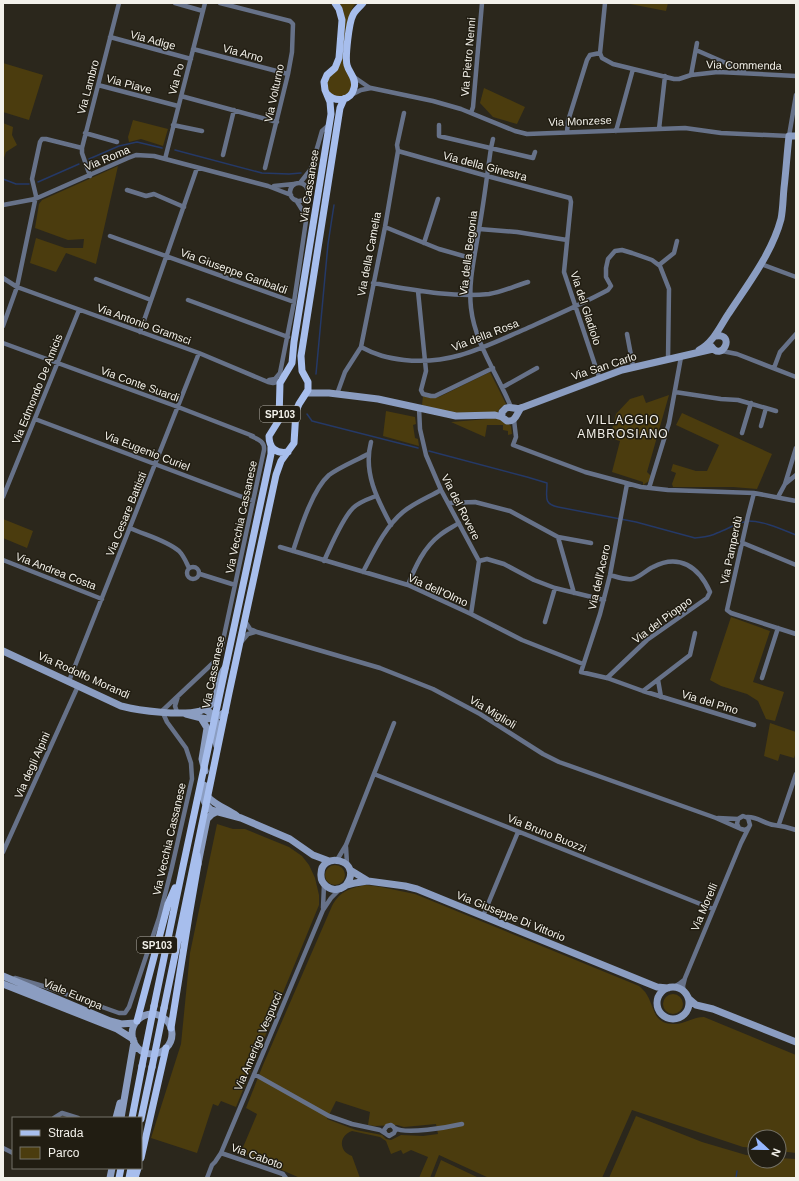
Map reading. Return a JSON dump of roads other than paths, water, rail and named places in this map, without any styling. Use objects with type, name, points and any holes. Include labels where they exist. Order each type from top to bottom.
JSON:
[{"type":"main road","name":"Via Cassanese","points":[[132,1117],[194,811],[271,454],[269,436],[279,420],[282,379],[292,362],[332,107],[324,87],[325,78],[335,68],[339,58],[342,20],[341,14],[334,3]]},
{"type":"main road","name":"Via Cassanese","points":[[141,1117],[206,800],[278,468],[283,458],[293,446],[295,440],[294,423],[296,411],[307,393],[309,385],[304,376],[301,358],[339,112],[355,86],[346,61],[350,23],[355,11],[363,3]]},
{"type":"main road","points":[[326,93],[335,100],[347,98]]},
{"type":"main road","points":[[282,379],[293,372],[304,376]]},
{"type":"main road","points":[[271,445],[277,452],[288,452]]},
{"type":"main road","points":[[171,1028],[198,864],[196,851]]},
{"type":"main road","name":"SP103","points":[[136,1022],[168,904],[182,871]]},
{"type":"main road","points":[[142,1154],[166,1048]]},
{"type":"street","name":"Via Lambro","points":[[90,176],[82,153],[82,148],[119,3]]},
{"type":"street","points":[[175,3],[203,11]]},
{"type":"street","name":"Via Po","points":[[165,159],[206,3]]},
{"type":"street","name":"Via Volturno","points":[[220,3],[292,22],[293,25],[292,52],[288,74],[265,168]]},
{"type":"street","name":"Via Pietro Nenni","points":[[471,113],[473,107],[482,3]]},
{"type":"street","points":[[567,132],[568,121],[587,60],[590,54],[600,53],[605,3]]},
{"type":"street","name":"Via Adige","points":[[110,37],[191,59]]},
{"type":"street","name":"Via Commenda","points":[[691,75],[697,43]]},
{"type":"street","name":"Via Arno","points":[[193,49],[288,74]]},
{"type":"street","points":[[696,50],[748,72]]},
{"type":"street","name":"Via Commenda","points":[[600,53],[601,57],[609,62],[677,79],[691,75],[715,72],[748,72],[796,76]]},
{"type":"street","points":[[616,131],[633,69]]},
{"type":"street","points":[[352,76],[371,88]]},
{"type":"street","points":[[659,128],[665,76]]},
{"type":"street","name":"Via Piave","points":[[98,85],[178,106]]},
{"type":"street","points":[[347,98],[361,90],[371,88]]},
{"type":"street","name":"Via Monzese","points":[[371,88],[439,102],[521,133],[689,128],[721,134],[792,136]]},
{"type":"street","points":[[796,95],[782,215],[776,234],[760,264],[726,317],[711,345],[713,349],[717,351],[722,350],[737,354],[796,376]]},
{"type":"street","points":[[181,96],[277,122]]},
{"type":"street","points":[[223,155],[234,110]]},
{"type":"street","name":"Via della Camelia","points":[[333,393],[361,347],[372,283],[385,227],[398,151],[397,145],[404,113]]},
{"type":"street","points":[[262,378],[273,380],[279,375],[294,302],[306,216],[291,195],[291,188],[311,170],[322,131],[330,124]]},
{"type":"street","points":[[173,125],[202,132]]},
{"type":"street","points":[[439,125],[439,136],[533,158],[535,152]]},
{"type":"street","points":[[85,133],[117,142]]},
{"type":"street","points":[[3,326],[17,287],[36,196],[32,179],[42,139],[82,148]]},
{"type":"street","name":"Via della Begonia","points":[[493,139],[474,260],[471,309],[475,326],[483,347],[508,399],[510,414]]},
{"type":"street","name":"Via della Ginestra","points":[[398,151],[487,176],[568,196]]},
{"type":"street","name":"Via Roma","points":[[3,205],[35,199],[136,155],[154,156],[268,186],[291,195]]},
{"type":"street","points":[[140,332],[197,168]]},
{"type":"street","points":[[296,200],[302,200],[308,194],[308,187],[303,183],[297,183]]},
{"type":"street","name":"Via Roma","points":[[268,186],[285,186],[297,183]]},
{"type":"street","points":[[127,190],[146,196],[154,194],[184,207]]},
{"type":"street","name":"Via del Gladiolo","points":[[568,196],[572,201],[564,272],[599,377]]},
{"type":"street","points":[[424,243],[438,199]]},
{"type":"street","points":[[385,227],[439,249],[474,260]]},
{"type":"street","points":[[479,229],[517,232],[567,240]]},
{"type":"street","name":"Via Giuseppe Garibaldi","points":[[110,236],[294,302]]},
{"type":"street","points":[[668,360],[669,289],[663,270],[659,265],[674,253],[677,241]]},
{"type":"street","name":"Via della Rosa","points":[[361,347],[375,355],[382,357],[425,361],[453,358],[483,347],[576,307],[610,289],[611,285],[606,275],[606,266],[614,251],[620,250],[632,253],[649,259],[659,265]]},
{"type":"street","points":[[760,264],[796,277]]},
{"type":"street","name":"Via Antonio Gramsci","points":[[3,278],[17,287],[199,353],[271,383],[282,379]]},
{"type":"street","points":[[96,279],[151,300]]},
{"type":"street","points":[[372,283],[418,291],[491,294],[528,282]]},
{"type":"street","points":[[418,291],[425,361],[425,377],[421,392],[424,395],[431,396],[440,394],[493,368]]},
{"type":"street","points":[[188,300],[288,337]]},
{"type":"street","name":"Via Edmondo De Amicis","points":[[3,497],[79,310]]},
{"type":"street","points":[[627,334],[633,366]]},
{"type":"street","points":[[774,368],[780,352],[796,334]]},
{"type":"street","points":[[716,337],[725,339],[726,343],[737,354]]},
{"type":"street","name":"Via San Carlo","points":[[696,352],[705,347],[716,337]]},
{"type":"street","points":[[722,350],[725,348],[726,343]]},
{"type":"street","name":"Via Conte Suardi","points":[[3,344],[178,407],[250,436],[264,440],[271,445]]},
{"type":"street","name":"Via San Carlo","points":[[510,414],[599,377],[633,366],[668,360],[713,349]]},
{"type":"street","name":"Via Cesare Battisti","points":[[69,682],[199,353]]},
{"type":"street","points":[[649,488],[669,422],[681,357]]},
{"type":"street","points":[[503,387],[537,368]]},
{"type":"street","points":[[309,385],[333,393]]},
{"type":"street","points":[[675,392],[738,400],[776,411]]},
{"type":"street","points":[[307,393],[333,393],[378,399],[456,416],[510,414],[516,437],[513,445],[585,472],[627,484],[649,488],[754,493],[796,501]]},
{"type":"street","points":[[742,433],[751,403]]},
{"type":"street","name":"Via del Rovere","points":[[419,408],[419,422],[422,442],[426,455],[442,490],[480,561]]},
{"type":"street","points":[[761,426],[766,408]]},
{"type":"street","name":"Via Eugenio Curiel","points":[[35,419],[253,501]]},
{"type":"street","name":"Via Vecchia Cassanese","points":[[3,976],[21,979],[43,986],[119,1013],[125,1012],[129,1007],[159,918],[172,871],[192,779],[186,748],[162,711],[214,662],[221,650],[265,448],[262,442],[250,436]]},
{"type":"street","points":[[371,442],[368,454],[369,468],[376,496],[391,525]]},
{"type":"street","points":[[778,497],[794,463],[796,448]]},
{"type":"street","points":[[293,551],[305,516],[323,483],[332,473],[368,454]]},
{"type":"street","points":[[785,484],[796,474]]},
{"type":"street","name":"Via dell'Acero","points":[[581,672],[604,600],[627,484]]},
{"type":"street","points":[[363,572],[391,525],[406,510],[442,490]]},
{"type":"street","name":"Via Pamperdù","points":[[754,493],[727,610],[731,613],[778,628]]},
{"type":"street","points":[[324,561],[342,524],[352,509],[360,503],[376,496]]},
{"type":"street","points":[[449,503],[475,502],[510,511],[558,537],[591,543]]},
{"type":"street","points":[[408,585],[418,563],[431,543],[440,534],[459,523]]},
{"type":"street","points":[[130,528],[177,550],[184,557],[189,568],[187,573],[190,578],[196,579],[200,574]]},
{"type":"street","points":[[558,537],[574,593]]},
{"type":"street","points":[[743,543],[796,565]]},
{"type":"street","name":"Via dell'Olmo","points":[[280,547],[408,585],[471,614],[522,640],[583,664]]},
{"type":"street","points":[[471,614],[480,561],[487,559],[504,564],[534,580],[555,588],[604,600]]},
{"type":"street","name":"Via Andrea Costa","points":[[3,560],[102,599]]},
{"type":"street","name":"Via del Pioppo","points":[[607,678],[647,640],[707,598],[710,594],[697,572],[686,564],[678,561],[658,564],[633,579],[610,575]]},
{"type":"street","points":[[189,568],[196,567],[200,574],[235,585]]},
{"type":"street","points":[[545,622],[555,588]]},
{"type":"street","points":[[245,620],[249,628],[256,632]]},
{"type":"street","points":[[762,678],[778,628],[796,634]]},
{"type":"street","points":[[239,645],[246,635],[251,632],[256,632]]},
{"type":"street","name":"Via Miglioli","points":[[256,632],[380,668],[444,694],[556,760],[716,818],[740,829]]},
{"type":"street","points":[[643,691],[690,654],[695,633]]},
{"type":"street","name":"Via Rodolfo Morandi","points":[[3,651],[121,706],[138,709],[179,712],[204,709]]},
{"type":"street","points":[[218,746],[216,738],[218,726],[210,713],[204,709],[214,700],[220,676],[225,668]]},
{"type":"street","name":"Via del Pino","points":[[581,672],[607,678],[661,697],[754,725]]},
{"type":"street","points":[[658,680],[661,697]]},
{"type":"street","name":"Via degli Alpini","points":[[3,852],[78,686]]},
{"type":"street","points":[[179,712],[175,706],[180,693]]},
{"type":"street","name":"Via Rodolfo Morandi","points":[[179,712],[201,718],[214,718]]},
{"type":"street","points":[[214,718],[225,712]]},
{"type":"street","points":[[194,811],[206,800],[202,794],[206,775],[202,757],[207,728],[201,718]]},
{"type":"street","points":[[337,860],[346,845],[394,723]]},
{"type":"street","name":"Via Bruno Buozzi","points":[[374,774],[713,909]]},
{"type":"street","points":[[779,824],[796,774]]},
{"type":"street","name":"Via Giuseppe Di Vittorio","points":[[206,800],[224,807],[241,818]]},
{"type":"street","name":"Via Giuseppe Di Vittorio","points":[[206,800],[211,810],[241,818],[290,839],[313,856],[329,861],[341,861],[368,881]]},
{"type":"street","points":[[198,864],[207,819],[216,812]]},
{"type":"street","points":[[716,818],[738,818],[743,816],[754,817],[775,825],[779,824],[796,830]]},
{"type":"street","points":[[747,817],[749,820],[749,826]]},
{"type":"street","points":[[738,818],[737,824],[740,829],[745,830],[756,821],[763,821]]},
{"type":"street","name":"Via Morelli","points":[[684,992],[684,978],[749,826]]},
{"type":"street","name":"Via Morelli","points":[[740,829],[742,836],[741,843]]},
{"type":"street","points":[[483,916],[518,832]]},
{"type":"street","points":[[343,887],[350,880],[346,845]]},
{"type":"street","name":"Via Giuseppe Di Vittorio","points":[[313,856],[321,871],[321,877],[324,885],[333,889],[368,881],[414,888],[657,988],[671,988]]},
{"type":"street","points":[[321,871],[324,865],[329,861]]},
{"type":"street","name":"Via Amerigo Vespucci","points":[[323,910],[324,885]]},
{"type":"street","name":"Via Amerigo Vespucci","points":[[207,1178],[212,1164],[221,1153],[323,910],[331,898],[343,887]]},
{"type":"street","name":"Viale Europa","points":[[3,976],[110,1021],[121,1024],[136,1022]]},
{"type":"street","name":"Via Morelli","points":[[671,988],[679,984],[684,978]]},
{"type":"street","points":[[643,981],[652,990],[660,1014],[668,1019],[678,1019],[686,1014],[701,1009],[713,1009]]},
{"type":"street","name":"Viale Europa","points":[[3,984],[117,1030],[133,1041]]},
{"type":"street","points":[[657,1003],[660,995],[671,988],[679,988],[696,1004],[713,1009],[796,1042]]},
{"type":"street","points":[[686,1014],[689,1006],[689,999]]},
{"type":"street","points":[[122,1117],[133,1041],[132,1030],[136,1022],[146,1015],[156,1014],[165,1019],[171,1028],[172,1037],[166,1048],[157,1054],[148,1054],[138,1049],[133,1041]]},
{"type":"street","points":[[116,1117],[130,1066]]},
{"type":"street","points":[[254,1074],[336,1119],[378,1130],[389,1136],[394,1131],[427,1129],[462,1124]]},
{"type":"street","points":[[56,1117],[62,1113],[75,1117]]},
{"type":"street","points":[[378,1130],[391,1125],[394,1131]]},
{"type":"street","points":[[385,1133],[384,1130],[386,1127]]},
{"type":"street","points":[[3,1148],[12,1152]]},
{"type":"street","name":"Via Caboto","points":[[221,1153],[283,1174],[286,1178]]},
{"type":"waterway","points":[[89,159],[119,146],[137,142],[162,148]]},
{"type":"waterway","points":[[175,150],[262,173],[301,173]]},
{"type":"waterway","points":[[38,182],[79,164]]},
{"type":"waterway","points":[[3,179],[16,184],[29,184]]},
{"type":"waterway","points":[[316,374],[328,244],[334,205]]},
{"type":"waterway","points":[[307,414],[312,421],[418,448]]},
{"type":"waterway","points":[[429,451],[547,483],[547,499],[553,506],[636,522],[695,538],[706,537],[744,522]]},
{"type":"waterway","points":[[748,521],[766,524],[796,535]]},
{"type":"waterway","points":[[736,1178],[737,1171]]},
{"type":"district","name":"VILLAGGIO AMBROSIANO","points":[[623,427]]}]
